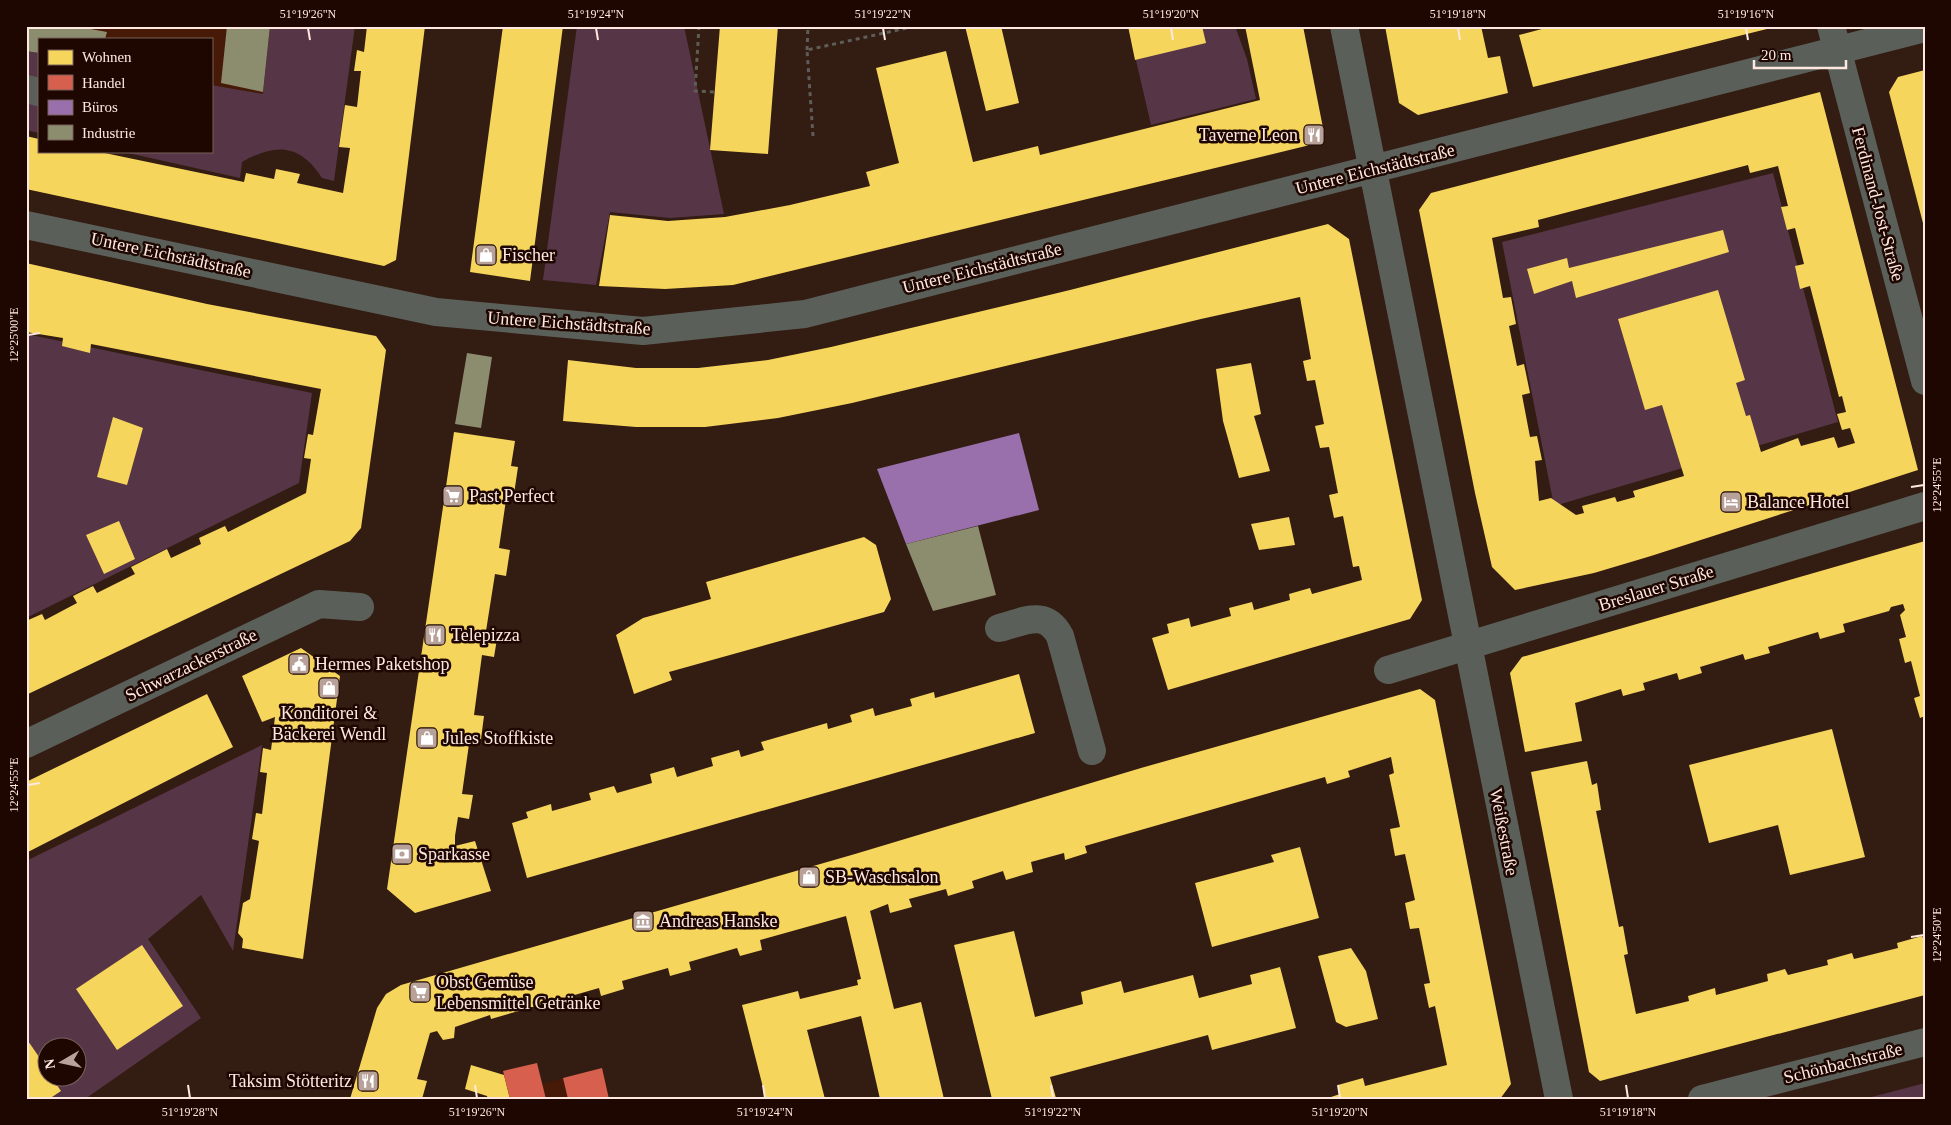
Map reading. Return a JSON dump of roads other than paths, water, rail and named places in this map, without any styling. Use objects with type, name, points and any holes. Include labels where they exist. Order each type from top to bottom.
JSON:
[{"type":"street","name":"Weißestraße","points":[[1344,26],[1558,1099]]},
{"type":"street","name":"Untere Eichstädtstraße","points":[[26,225],[436,312],[643,331],[805,314],[1372,170],[1834,39],[1925,28]]},
{"type":"street","name":"Ferdinand-Jost-Straße","points":[[1834,39],[1925,381]]},
{"type":"street","name":"Breslauer Straße","points":[[1388,670],[1925,506]]},
{"type":"street","name":"Schwarzackerstraße","points":[[26,744],[318,604],[360,607]]},
{"type":"street","points":[[1000,628],[1035,619],[1046,619],[1054,624],[1060,636],[1092,751]]},
{"type":"street","name":"Schönbachstraße","points":[[1702,1099],[1925,1042]]},
{"type":"place","name":"Taverne Leon","points":[[1314,135]]},
{"type":"place","name":"Fischer","points":[[486,255]]},
{"type":"place","name":"Past Perfect","points":[[453,496]]},
{"type":"place","name":"Balance Hotel","points":[[1731,502]]},
{"type":"place","name":"Telepizza","points":[[435,635]]},
{"type":"place","name":"Hermes Paketshop","points":[[299,664]]},
{"type":"place","name":"Konditorei & Bäckerei Wendl","points":[[329,688]]},
{"type":"place","name":"Jules Stoffkiste","points":[[427,738]]},
{"type":"place","name":"Sparkasse","points":[[402,854]]},
{"type":"place","name":"SB-Waschsalon","points":[[809,877]]},
{"type":"place","name":"Andreas Hanske","points":[[643,921]]},
{"type":"place","name":"Obst Gemüse Lebensmittel Getränke","points":[[420,992]]},
{"type":"place","name":"Taksim Stötteritz","points":[[368,1081]]}]
